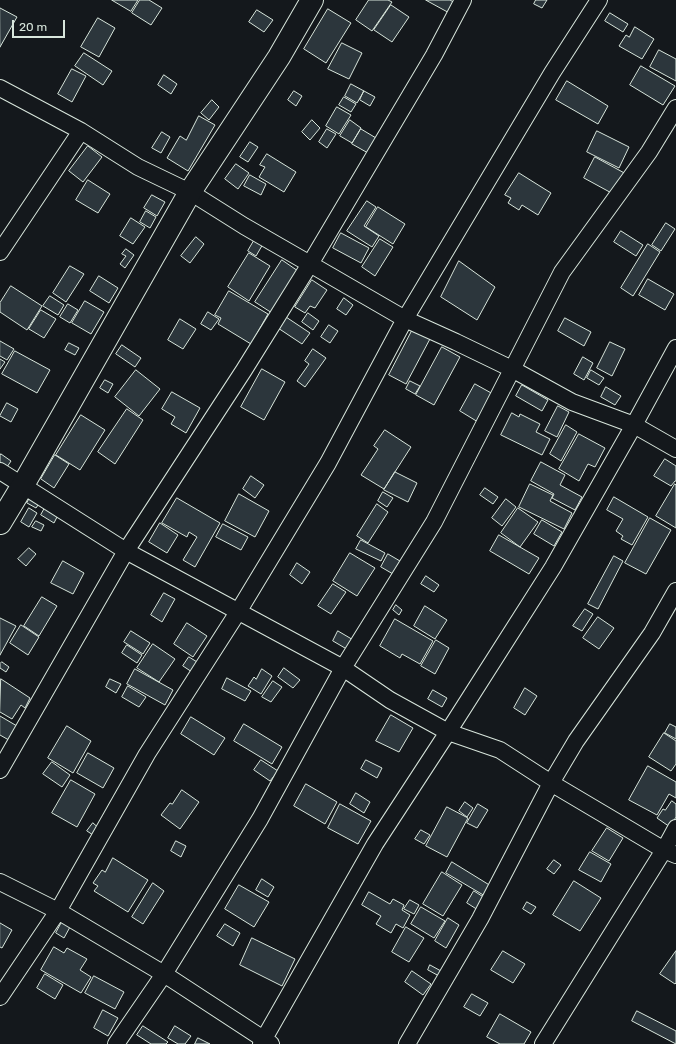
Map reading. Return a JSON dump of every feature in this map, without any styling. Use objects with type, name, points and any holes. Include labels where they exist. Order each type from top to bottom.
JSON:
[{"type":"street","points":[[0,523],[23,486],[190,192],[279,57],[312,0]]},
{"type":"street","points":[[0,770],[126,551],[244,370],[310,264],[434,55],[463,0]]},
{"type":"street","points":[[0,997],[58,911],[147,754],[238,612],[328,463],[405,319],[552,73],[599,0]]},
{"type":"street","points":[[0,88],[81,131],[138,167],[190,192],[244,226],[405,319],[512,369],[572,402],[634,425],[676,449]]},
{"type":"street","points":[[116,1044],[164,974],[260,818],[343,668],[434,522],[562,272],[649,152],[676,108]]},
{"type":"street","points":[[0,252],[81,131]]},
{"type":"street","points":[[0,882],[58,911],[164,974],[265,1042],[375,844],[553,568],[676,348]]},
{"type":"street","points":[[0,471],[126,551],[343,668],[390,700],[448,732],[500,750],[551,783],[670,853]]},
{"type":"street","points":[[407,1044],[480,919],[551,783],[576,741],[652,632],[676,591]]},
{"type":"street","points":[[543,1044],[670,853],[676,828]]},
{"type":"building","points":[[112,0],[138,0],[131,11]]},
{"type":"building","points":[[140,0],[149,0],[162,8],[151,25],[132,13]]},
{"type":"building","points":[[369,0],[388,0],[392,2],[372,31],[356,20]]},
{"type":"building","points":[[426,0],[450,0],[457,4],[452,14]]},
{"type":"building","points":[[536,0],[547,0],[542,8],[534,4]]},
{"type":"building","points":[[391,5],[409,17],[392,42],[374,30]]},
{"type":"building","points":[[0,8],[17,17],[0,47]]},
{"type":"building","points":[[328,9],[351,23],[326,63],[304,49]]},
{"type":"building","points":[[257,10],[273,20],[264,32],[249,22]]},
{"type":"building","points":[[610,13],[628,24],[623,32],[605,21]]},
{"type":"building","points":[[98,18],[115,28],[99,57],[81,47]]},
{"type":"building","points":[[635,27],[654,39],[642,59],[619,46],[626,35],[629,37]]},
{"type":"building","points":[[342,43],[362,53],[349,79],[328,69]]},
{"type":"building","points":[[659,50],[676,59],[676,81],[650,67]]},
{"type":"building","points":[[84,53],[112,71],[103,85],[75,66]]},
{"type":"building","points":[[641,66],[675,86],[663,105],[630,85]]},
{"type":"building","points":[[72,69],[86,76],[72,102],[58,94]]},
{"type":"building","points":[[164,75],[177,84],[171,94],[158,85]]},
{"type":"building","points":[[567,81],[608,106],[598,124],[556,100]]},
{"type":"building","points":[[351,84],[364,91],[357,103],[345,96]]},
{"type":"building","points":[[294,91],[302,96],[296,106],[288,100]]},
{"type":"building","points":[[364,91],[375,97],[370,106],[360,100]]},
{"type":"building","points":[[344,97],[356,104],[351,112],[339,105]]},
{"type":"building","points":[[212,100],[219,107],[209,120],[201,113]]},
{"type":"building","points":[[337,107],[351,115],[339,134],[326,126]]},
{"type":"building","points":[[199,116],[215,125],[188,171],[167,158],[180,136],[186,140]]},
{"type":"building","points":[[312,120],[320,128],[310,140],[302,132]]},
{"type":"building","points":[[350,120],[361,128],[352,143],[340,136]]},
{"type":"building","points":[[327,129],[336,134],[327,148],[319,142]]},
{"type":"building","points":[[361,129],[376,138],[368,153],[352,144]]},
{"type":"building","points":[[597,131],[629,147],[619,168],[587,152]]},
{"type":"building","points":[[162,132],[170,137],[161,153],[152,148]]},
{"type":"building","points":[[250,142],[258,147],[248,162],[240,157]]},
{"type":"building","points":[[88,146],[102,157],[83,182],[69,171]]},
{"type":"building","points":[[267,154],[296,172],[284,192],[259,177],[265,167],[260,165]]},
{"type":"building","points":[[595,157],[628,175],[617,196],[584,178]]},
{"type":"building","points":[[236,164],[249,173],[238,189],[225,179]]},
{"type":"building","points":[[519,173],[551,193],[538,215],[522,205],[519,210],[508,203],[511,198],[505,195]]},
{"type":"building","points":[[250,175],[266,184],[261,195],[244,186]]},
{"type":"building","points":[[88,180],[110,194],[98,213],[76,200]]},
{"type":"building","points":[[152,195],[165,202],[157,216],[144,208]]},
{"type":"building","points":[[367,201],[376,207],[364,226],[379,236],[372,247],[347,231]]},
{"type":"building","points":[[378,207],[405,224],[393,244],[366,227]]},
{"type":"building","points":[[146,211],[156,217],[150,228],[140,222]]},
{"type":"building","points":[[131,218],[145,227],[133,244],[120,236]]},
{"type":"building","points":[[666,223],[675,229],[661,251],[652,245]]},
{"type":"building","points":[[621,231],[643,245],[636,256],[614,242]]},
{"type":"building","points":[[341,233],[369,248],[361,263],[333,248]]},
{"type":"building","points":[[196,237],[204,244],[190,263],[181,256]]},
{"type":"building","points":[[255,239],[263,244],[256,256],[248,251]]},
{"type":"building","points":[[380,239],[393,247],[375,276],[362,267]]},
{"type":"building","points":[[648,244],[660,252],[633,296],[621,288]]},
{"type":"building","points":[[126,249],[134,255],[125,268],[120,264],[126,256],[122,254]]},
{"type":"building","points":[[249,253],[270,266],[249,301],[228,287]]},
{"type":"building","points":[[282,260],[298,271],[272,313],[255,302]]},
{"type":"building","points":[[459,261],[495,287],[477,320],[441,297]]},
{"type":"building","points":[[70,266],[84,274],[66,302],[53,293]]},
{"type":"building","points":[[99,276],[118,288],[109,303],[90,291]]},
{"type":"building","points":[[648,279],[674,294],[665,310],[639,295]]},
{"type":"building","points":[[312,280],[327,290],[315,308],[310,306],[305,313],[295,307]]},
{"type":"building","points":[[11,286],[42,306],[27,330],[0,312],[0,303]]},
{"type":"building","points":[[229,291],[268,314],[251,344],[218,324],[221,318],[215,315]]},
{"type":"building","points":[[50,296],[64,305],[58,315],[43,306]]},
{"type":"building","points":[[344,298],[353,305],[346,315],[337,309]]},
{"type":"building","points":[[85,301],[104,312],[91,334],[72,323]]},
{"type":"building","points":[[68,304],[78,310],[70,323],[60,317]]},
{"type":"building","points":[[41,310],[56,319],[44,338],[29,329]]},
{"type":"building","points":[[208,312],[219,319],[211,330],[201,324]]},
{"type":"building","points":[[308,313],[319,321],[313,330],[302,322]]},
{"type":"building","points":[[286,317],[310,333],[302,344],[278,328]]},
{"type":"building","points":[[565,318],[591,332],[584,346],[558,331]]},
{"type":"building","points":[[180,319],[196,329],[183,349],[168,340]]},
{"type":"building","points":[[329,325],[338,331],[330,343],[321,337]]},
{"type":"building","points":[[414,327],[431,337],[406,384],[389,375]]},
{"type":"building","points":[[0,341],[14,349],[7,360],[0,356]]},
{"type":"building","points":[[610,342],[625,349],[612,376],[597,368]]},
{"type":"building","points":[[69,343],[79,348],[75,355],[65,350]]},
{"type":"building","points":[[122,345],[141,358],[135,367],[116,354]]},
{"type":"building","points":[[442,347],[460,357],[434,405],[416,395]]},
{"type":"building","points":[[313,349],[326,358],[305,387],[297,381],[309,364],[305,361]]},
{"type":"building","points":[[15,351],[50,370],[37,393],[2,374]]},
{"type":"building","points":[[583,357],[593,363],[584,380],[574,374]]},
{"type":"building","points":[[0,359],[5,362],[0,369]]},
{"type":"building","points":[[262,369],[285,382],[264,420],[241,407]]},
{"type":"building","points":[[136,370],[160,389],[139,416],[115,397]]},
{"type":"building","points":[[591,370],[604,378],[599,385],[587,378]]},
{"type":"building","points":[[105,380],[113,384],[108,393],[100,388]]},
{"type":"building","points":[[410,381],[420,386],[415,394],[406,389]]},
{"type":"building","points":[[475,384],[493,394],[478,422],[460,411]]},
{"type":"building","points":[[522,385],[548,400],[542,411],[516,396]]},
{"type":"building","points":[[606,387],[621,396],[615,405],[601,397]]},
{"type":"building","points":[[172,392],[200,408],[186,433],[171,424],[175,417],[162,409]]},
{"type":"building","points":[[7,403],[18,409],[11,422],[0,416]]},
{"type":"building","points":[[558,406],[569,412],[557,437],[545,431]]},
{"type":"building","points":[[127,409],[143,420],[115,464],[98,452]]},
{"type":"building","points":[[512,413],[519,417],[520,414],[540,424],[536,432],[550,439],[542,455],[501,435]]},
{"type":"building","points":[[81,415],[105,430],[80,470],[56,455]]},
{"type":"building","points":[[566,425],[577,432],[561,461],[550,454]]},
{"type":"building","points":[[385,430],[411,447],[384,489],[361,475],[378,449],[374,446]]},
{"type":"building","points":[[579,434],[605,448],[595,467],[588,464],[579,481],[559,469]]},
{"type":"building","points":[[1,454],[11,461],[5,470],[0,466]]},
{"type":"building","points":[[55,455],[69,464],[54,488],[41,479]]},
{"type":"building","points":[[665,459],[676,466],[676,481],[671,486],[654,476]]},
{"type":"building","points":[[541,462],[565,475],[560,485],[582,497],[575,510],[552,498],[554,494],[531,481]]},
{"type":"building","points":[[395,472],[417,483],[408,502],[384,490]]},
{"type":"building","points":[[251,476],[264,485],[255,498],[243,489]]},
{"type":"building","points":[[530,484],[553,495],[550,501],[572,513],[564,529],[519,507]]},
{"type":"building","points":[[675,484],[676,485],[676,528],[656,516]]},
{"type":"building","points":[[485,488],[498,497],[493,504],[480,495]]},
{"type":"building","points":[[383,492],[393,498],[387,507],[378,501]]},
{"type":"building","points":[[239,494],[269,511],[255,537],[225,521]]},
{"type":"building","points":[[31,496],[40,502],[36,508],[27,503]]},
{"type":"building","points":[[614,497],[648,517],[632,545],[621,539],[623,536],[616,531],[623,519],[607,510]]},
{"type":"building","points":[[177,498],[220,523],[195,567],[183,560],[197,537],[189,532],[187,537],[162,523]]},
{"type":"building","points":[[506,499],[516,507],[502,526],[492,518]]},
{"type":"building","points":[[377,504],[388,512],[368,543],[357,536]]},
{"type":"building","points":[[46,506],[59,513],[54,523],[41,515]]},
{"type":"building","points":[[29,508],[37,513],[29,527],[21,522]]},
{"type":"building","points":[[518,508],[538,522],[520,547],[501,533]]},
{"type":"building","points":[[650,518],[671,530],[646,574],[625,563]]},
{"type":"building","points":[[542,520],[562,532],[554,546],[534,534]]},
{"type":"building","points":[[36,521],[44,525],[41,531],[32,527]]},
{"type":"building","points":[[160,523],[178,535],[167,553],[149,542]]},
{"type":"building","points":[[223,524],[248,537],[241,550],[216,537]]},
{"type":"building","points":[[499,535],[539,558],[529,574],[490,551]]},
{"type":"building","points":[[361,540],[385,553],[381,561],[356,549]]},
{"type":"building","points":[[29,548],[36,554],[26,566],[18,559]]},
{"type":"building","points":[[350,553],[375,568],[357,596],[333,581]]},
{"type":"building","points":[[388,554],[400,561],[393,574],[381,567]]},
{"type":"building","points":[[614,556],[623,561],[598,609],[588,604]]},
{"type":"building","points":[[63,561],[84,573],[73,594],[51,583]]},
{"type":"building","points":[[297,563],[310,572],[302,584],[290,575]]},
{"type":"building","points":[[426,576],[439,585],[434,592],[421,584]]},
{"type":"building","points":[[333,584],[346,592],[331,614],[318,606]]},
{"type":"building","points":[[164,593],[175,599],[162,622],[151,615]]},
{"type":"building","points":[[42,597],[57,606],[39,636],[24,626]]},
{"type":"building","points":[[396,605],[402,610],[399,615],[393,610]]},
{"type":"building","points":[[425,606],[447,620],[435,639],[414,626]]},
{"type":"building","points":[[585,609],[593,614],[582,631],[573,626]]},
{"type":"building","points":[[598,617],[614,628],[599,649],[583,638]]},
{"type":"building","points":[[0,618],[16,626],[0,655]]},
{"type":"building","points":[[395,619],[433,641],[420,664],[402,654],[400,658],[380,646]]},
{"type":"building","points":[[187,623],[207,636],[193,657],[174,644]]},
{"type":"building","points":[[21,625],[39,637],[28,655],[10,643]]},
{"type":"building","points":[[131,631],[150,643],[143,654],[124,642]]},
{"type":"building","points":[[338,631],[355,641],[350,651],[333,641]]},
{"type":"building","points":[[436,640],[449,648],[435,674],[421,666]]},
{"type":"building","points":[[153,644],[175,659],[159,682],[137,668]]},
{"type":"building","points":[[127,645],[142,655],[137,663],[122,653]]},
{"type":"building","points":[[189,657],[202,665],[195,674],[183,666]]},
{"type":"building","points":[[2,662],[9,667],[6,672],[0,668],[0,664]]},
{"type":"building","points":[[284,668],[300,680],[293,688],[278,677]]},
{"type":"building","points":[[135,669],[173,690],[165,705],[127,684]]},
{"type":"building","points":[[262,669],[272,676],[261,694],[248,686],[254,677],[256,679]]},
{"type":"building","points":[[227,678],[251,691],[245,701],[222,689]]},
{"type":"building","points":[[1,679],[30,698],[25,708],[21,705],[12,719],[0,712]]},
{"type":"building","points":[[110,679],[121,684],[116,693],[106,687]]},
{"type":"building","points":[[273,681],[282,687],[271,702],[262,697]]},
{"type":"building","points":[[128,686],[146,697],[139,707],[122,697]]},
{"type":"building","points":[[525,688],[537,696],[525,715],[514,708]]},
{"type":"building","points":[[433,690],[447,698],[442,707],[428,699]]},
{"type":"building","points":[[391,715],[413,728],[399,752],[376,741]]},
{"type":"building","points":[[0,716],[22,729],[14,743],[0,735]]},
{"type":"building","points":[[191,717],[225,738],[214,755],[181,734]]},
{"type":"building","points":[[244,724],[282,747],[272,764],[234,741]]},
{"type":"building","points":[[670,724],[676,727],[676,739],[665,733]]},
{"type":"building","points":[[67,726],[91,741],[73,773],[48,758]]},
{"type":"building","points":[[664,733],[676,741],[676,764],[671,771],[649,757]]},
{"type":"building","points":[[88,753],[114,768],[103,788],[77,773]]},
{"type":"building","points":[[261,760],[278,771],[270,781],[254,770]]},
{"type":"building","points":[[366,760],[382,768],[377,778],[361,769]]},
{"type":"building","points":[[52,762],[70,775],[62,787],[43,774]]},
{"type":"building","points":[[648,766],[676,782],[676,798],[669,794],[657,815],[629,800]]},
{"type":"building","points":[[71,780],[95,794],[77,827],[52,813]]},
{"type":"building","points":[[306,784],[337,802],[325,824],[294,806]]},
{"type":"building","points":[[182,790],[199,802],[180,829],[161,815],[170,803],[172,804]]},
{"type":"building","points":[[356,793],[370,802],[364,813],[350,804]]},
{"type":"building","points":[[672,801],[676,804],[676,817],[670,827],[657,818],[663,809],[665,810]]},
{"type":"building","points":[[465,802],[473,808],[467,817],[459,811]]},
{"type":"building","points":[[340,804],[371,821],[358,844],[328,828]]},
{"type":"building","points":[[478,804],[488,810],[477,828],[467,823]]},
{"type":"building","points":[[447,807],[468,818],[447,857],[426,846]]},
{"type":"building","points":[[93,823],[101,830],[96,837],[87,831]]},
{"type":"building","points":[[607,828],[623,838],[609,861],[592,851]]},
{"type":"building","points":[[421,830],[430,835],[424,844],[415,839]]},
{"type":"building","points":[[176,841],[186,846],[181,857],[171,851]]},
{"type":"building","points":[[590,852],[611,864],[601,882],[579,870]]},
{"type":"building","points":[[113,858],[148,880],[128,912],[94,891],[98,886],[93,883],[102,870],[105,872]]},
{"type":"building","points":[[554,860],[561,865],[554,874],[547,869]]},
{"type":"building","points":[[452,862],[491,886],[485,896],[446,873]]},
{"type":"building","points":[[442,872],[462,885],[443,916],[423,904]]},
{"type":"building","points":[[262,879],[274,887],[268,897],[256,890]]},
{"type":"building","points":[[574,881],[601,898],[580,931],[553,915]]},
{"type":"building","points":[[153,883],[164,891],[143,924],[132,917]]},
{"type":"building","points":[[239,885],[269,902],[254,927],[225,909]]},
{"type":"building","points":[[474,891],[485,898],[478,910],[467,903]]},
{"type":"building","points":[[369,892],[390,904],[393,899],[404,905],[402,910],[410,915],[403,928],[396,924],[391,933],[376,924],[381,916],[362,905]]},
{"type":"building","points":[[410,900],[419,905],[414,914],[404,909]]},
{"type":"building","points":[[527,902],[536,907],[531,914],[523,909]]},
{"type":"building","points":[[421,907],[445,921],[434,938],[411,924]]},
{"type":"building","points":[[448,918],[459,925],[446,948],[435,941]]},
{"type":"building","points":[[62,922],[70,927],[64,938],[56,933]]},
{"type":"building","points":[[0,923],[12,930],[2,948],[0,947]]},
{"type":"building","points":[[225,924],[240,933],[233,946],[217,936]]},
{"type":"building","points":[[406,927],[424,938],[409,962],[392,952]]},
{"type":"building","points":[[252,938],[295,959],[282,986],[240,965]]},
{"type":"building","points":[[54,947],[64,953],[67,948],[87,959],[80,970],[91,977],[81,993],[41,970]]},
{"type":"building","points":[[503,951],[525,964],[513,983],[491,970]]},
{"type":"building","points":[[676,951],[676,983],[675,984],[660,974]]},
{"type":"building","points":[[430,965],[441,971],[439,976],[428,970]]},
{"type":"building","points":[[412,971],[431,984],[423,995],[405,982]]},
{"type":"building","points":[[45,974],[63,985],[55,999],[37,988]]},
{"type":"building","points":[[94,976],[124,992],[115,1009],[85,993]]},
{"type":"building","points":[[472,994],[488,1003],[480,1016],[464,1007]]},
{"type":"building","points":[[103,1010],[118,1018],[108,1036],[94,1028]]},
{"type":"building","points":[[637,1011],[676,1031],[676,1044],[632,1021]]},
{"type":"building","points":[[500,1014],[531,1032],[524,1044],[500,1044],[487,1037]]},
{"type":"building","points":[[143,1026],[168,1042],[166,1044],[151,1044],[137,1035]]},
{"type":"building","points":[[175,1026],[191,1036],[185,1044],[178,1044],[168,1038]]},
{"type":"building","points":[[198,1038],[210,1044],[195,1044]]}]
